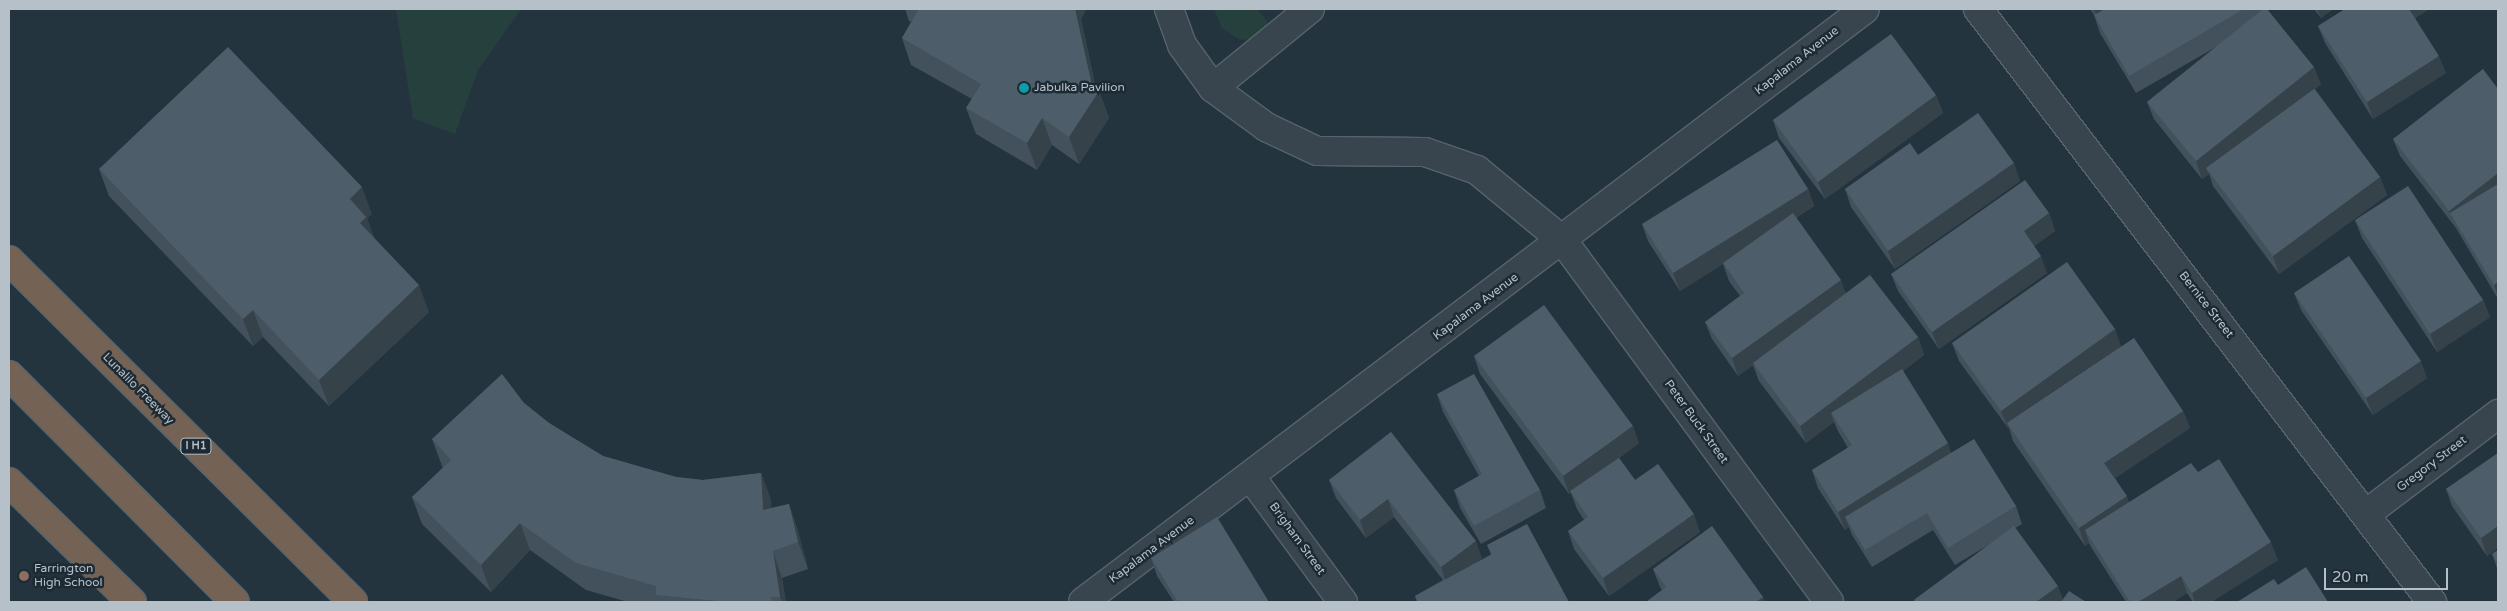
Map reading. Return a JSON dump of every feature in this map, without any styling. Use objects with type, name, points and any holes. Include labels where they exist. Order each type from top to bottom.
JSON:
[{"type":"highway","points":[[9,250],[39,291]]},
{"type":"highway","name":"Lunalilo Freeway","points":[[9,260],[353,602]]},
{"type":"highway","points":[[9,375],[235,602]]},
{"type":"highway","points":[[9,482],[131,602]]},
{"type":"highway","points":[[9,506],[131,602]]},
{"type":"street","name":"Peter Buck Street","points":[[1169,9],[1182,45],[1213,88],[1266,127],[1317,151],[1426,152],[1477,170],[1563,241],[1829,602]]},
{"type":"street","points":[[1213,88],[1310,9]]},
{"type":"street","name":"Kapalama Avenue","points":[[1084,602],[1563,241],[1865,9]]},
{"type":"street","name":"Bernice Street","points":[[1978,9],[2432,602]]},
{"type":"street","name":"Gregory Street","points":[[2366,514],[2498,414]]},
{"type":"street","name":"Brigham Street","points":[[1250,476],[1344,602]]},
{"type":"green space","points":[[396,9],[521,9],[478,70],[455,134],[413,118]]},
{"type":"green space","points":[[1214,9],[1257,9],[1270,25],[1259,38],[1240,40],[1222,28]]},
{"type":"building","name":"Jabulka Pavilion","points":[[919,9],[1075,9],[1092,86],[1099,91],[1069,137],[1042,118],[1027,143],[966,108],[981,84],[902,38]]},
{"type":"building","points":[[2105,9],[2244,9],[2129,76],[2094,15]]},
{"type":"building","points":[[2263,9],[2267,9],[2314,67],[2196,161],[2147,102]]},
{"type":"building","points":[[2345,9],[2409,9],[2439,56],[2367,102],[2318,26]]},
{"type":"building","points":[[1891,34],[1936,95],[1818,182],[1773,120]]},
{"type":"building","points":[[228,47],[362,187],[350,199],[366,217],[360,223],[419,285],[319,380],[253,310],[243,319],[99,169]]},
{"type":"building","points":[[2483,69],[2498,89],[2498,173],[2449,211],[2393,139]]},
{"type":"building","points":[[2314,89],[2380,177],[2273,256],[2206,168]]},
{"type":"building","points":[[1978,113],[2014,163],[1888,251],[1845,189],[1910,143],[1918,155]]},
{"type":"building","points":[[1777,140],[1808,189],[1673,273],[1642,224]]},
{"type":"building","points":[[2025,180],[2049,213],[2024,231],[2041,256],[1932,332],[1891,274]]},
{"type":"building","points":[[2498,184],[2498,282],[2494,285],[2450,213]]},
{"type":"building","points":[[2408,186],[2483,300],[2430,334],[2355,220]]},
{"type":"building","points":[[1793,213],[1841,280],[1732,358],[1705,322],[1744,293],[1723,263]]},
{"type":"building","points":[[2349,256],[2421,361],[2366,398],[2294,293]]},
{"type":"building","points":[[2067,262],[2115,329],[2001,411],[1952,343]]},
{"type":"building","points":[[1870,275],[1918,337],[1800,426],[1753,363]]},
{"type":"building","points":[[1544,305],[1633,426],[1563,476],[1474,356]]},
{"type":"building","points":[[2134,338],[2183,411],[2104,463],[2127,496],[2079,528],[2007,423]]},
{"type":"building","points":[[1902,369],[1948,443],[1838,512],[1812,470],[1852,445],[1831,413]]},
{"type":"building","points":[[502,374],[524,403],[549,423],[603,456],[676,477],[703,480],[761,473],[763,510],[789,504],[798,542],[773,551],[780,597],[771,597],[771,602],[728,602],[656,595],[656,586],[576,563],[520,523],[481,565],[412,497],[451,460],[432,439]]},
{"type":"building","points":[[1474,374],[1540,490],[1474,526],[1454,490],[1482,474],[1437,394]]},
{"type":"building","points":[[1391,432],[1476,541],[1441,567],[1388,499],[1360,520],[1329,480]]},
{"type":"building","points":[[1974,439],[2016,506],[1948,548],[1927,513],[1865,550],[1845,517]]},
{"type":"building","points":[[2498,453],[2498,526],[2481,538],[2446,489]]},
{"type":"building","points":[[1619,458],[1635,480],[1658,464],[1694,514],[1603,578],[1568,531],[1588,517],[1570,491]]},
{"type":"building","points":[[2219,459],[2271,542],[2192,593],[2181,576],[2138,602],[2130,602],[2085,530],[2191,463],[2198,472]]},
{"type":"building","points":[[1217,517],[1269,602],[1178,602],[1151,558]]},
{"type":"building","points":[[1527,524],[1569,602],[1418,602],[1415,596],[1492,554],[1487,545]]},
{"type":"building","points":[[1712,526],[1763,597],[1756,602],[1646,602],[1666,587],[1653,569]]},
{"type":"building","points":[[2014,526],[2058,586],[2036,602],[1916,602],[1914,600]]},
{"type":"building","points":[[2498,550],[2498,563],[2492,554]]},
{"type":"building","points":[[2306,567],[2328,602],[2237,602],[2274,579],[2278,585]]},
{"type":"building","points":[[2069,591],[2086,602],[2061,602]]},
{"type":"place","name":"Jabulka Pavilion","points":[[1024,88]]},
{"type":"place","name":"Farrington High School","points":[[24,576]]}]
